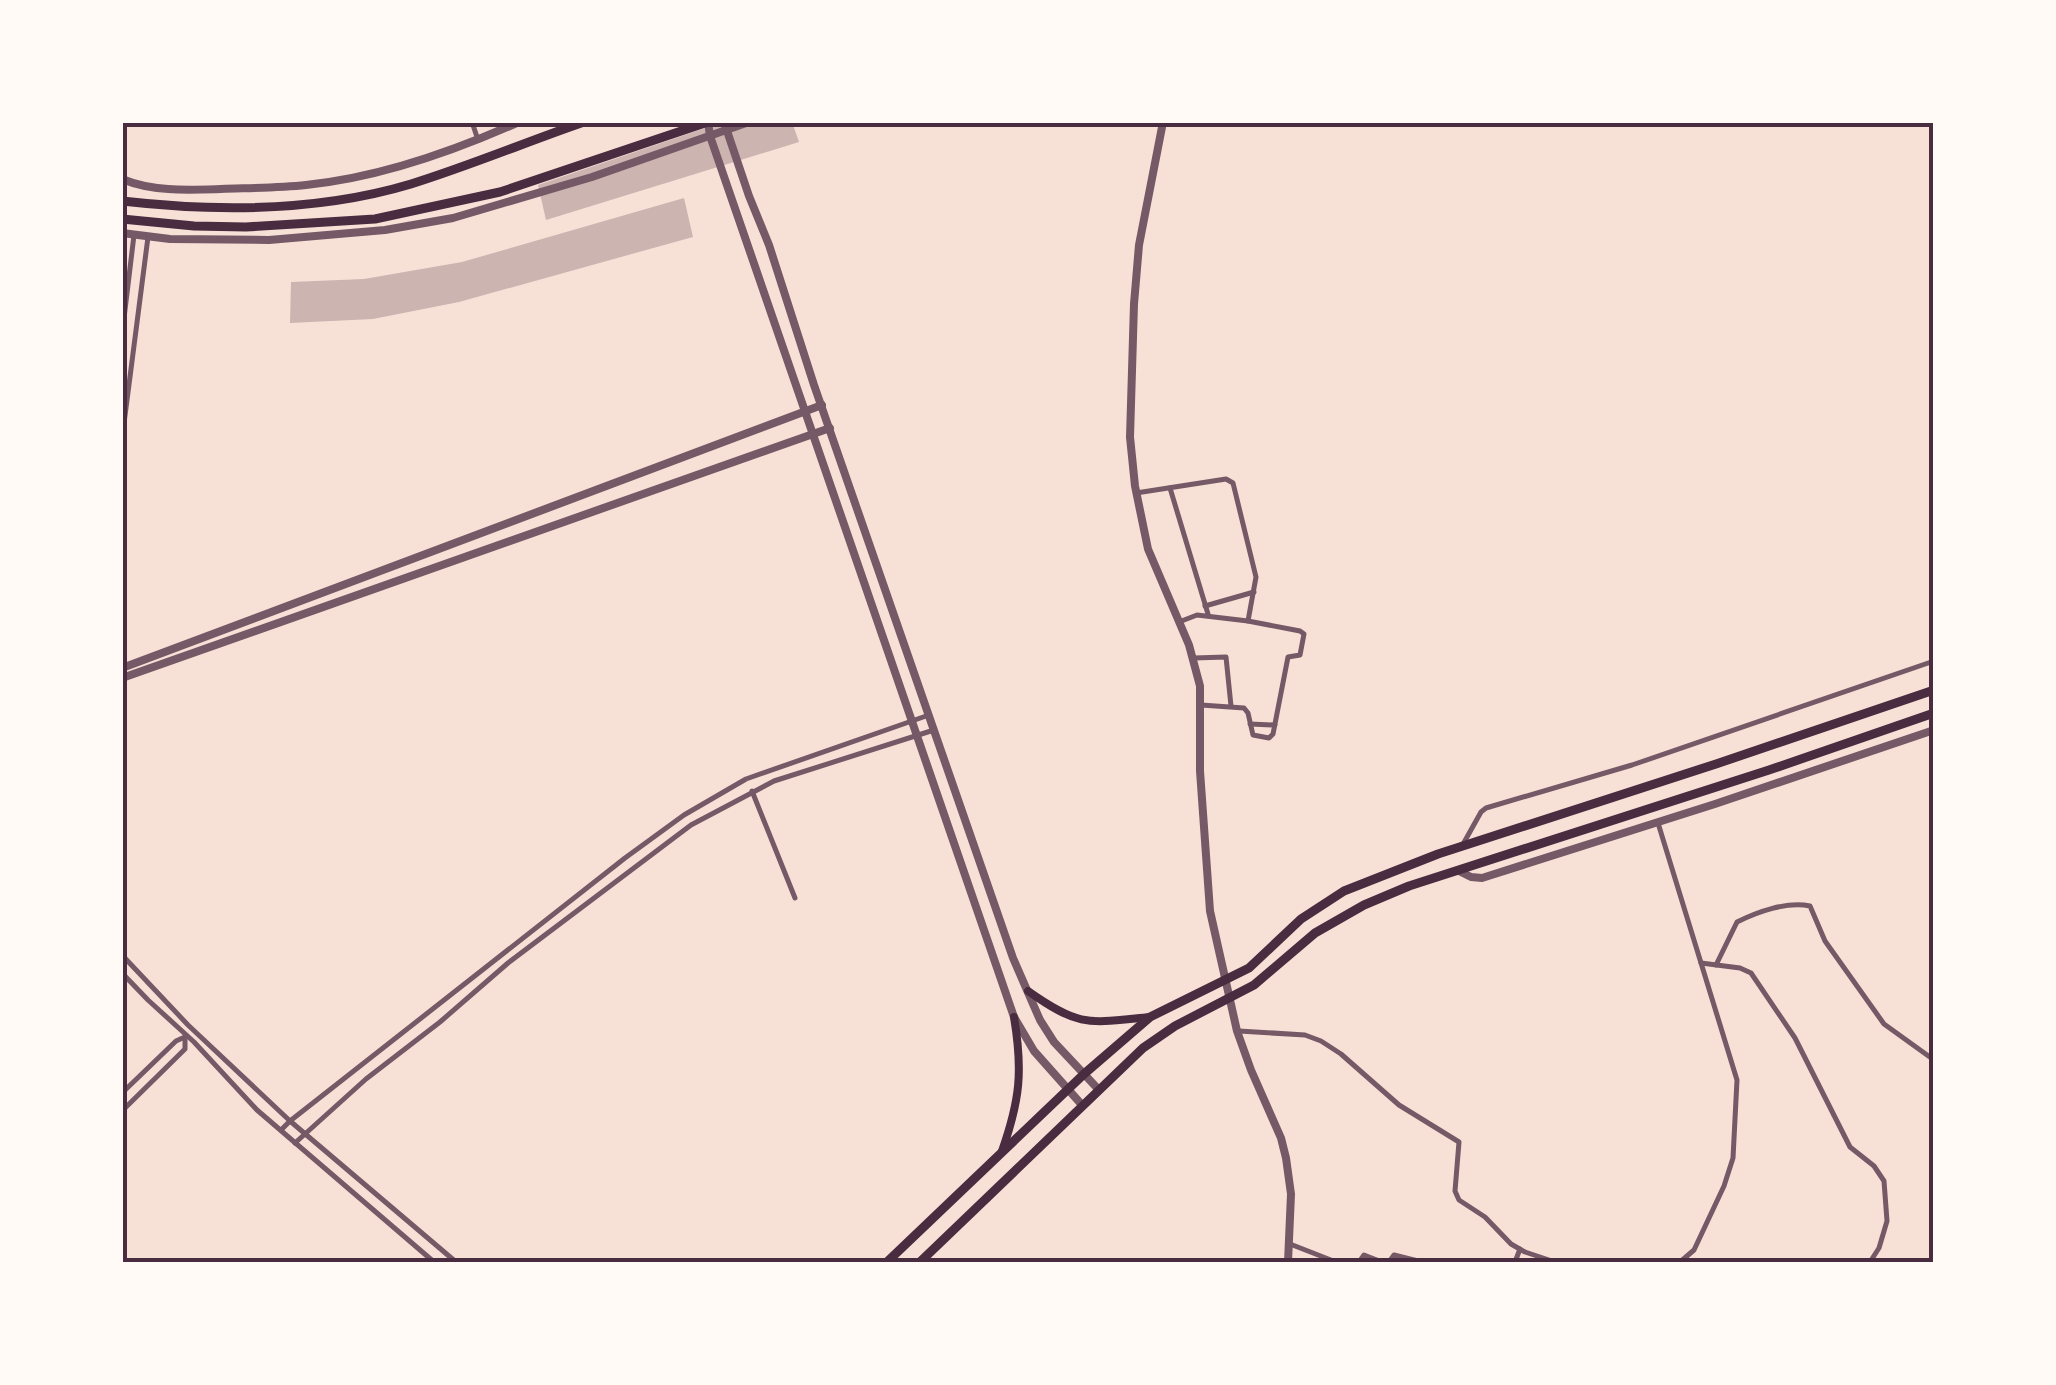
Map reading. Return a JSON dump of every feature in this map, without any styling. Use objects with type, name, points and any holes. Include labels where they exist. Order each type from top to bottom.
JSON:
[{"type":"main road","points":[[122,201],[206,208],[312,204],[358,197],[424,179],[584,122]]},
{"type":"main road","points":[[122,218],[246,227],[375,218],[500,192],[708,122]]},
{"type":"main road","points":[[887,1262],[1150,1016],[1249,968],[1301,919],[1344,891],[1462,846],[1934,690]]},
{"type":"main road","points":[[920,1262],[1160,1035],[1264,978],[1315,932],[1348,914],[1409,886],[1934,714]]},
{"type":"main road","points":[[1028,991],[1055,1010],[1082,1021],[1112,1022],[1150,1016]]},
{"type":"main road","points":[[1001,1156],[1019,1088],[1021,1062],[1014,1017]]},
{"type":"street","points":[[472,122],[478,140]]},
{"type":"street","points":[[122,179],[138,186],[193,190],[308,185],[378,171],[478,140],[519,122]]},
{"type":"street","points":[[708,122],[1014,1017],[1034,1051],[1082,1105]]},
{"type":"street","points":[[122,234],[302,239],[453,218],[575,182],[710,136],[725,127],[749,122]]},
{"type":"street","points":[[1163,122],[1139,245],[1130,438],[1148,549],[1194,658],[1200,686],[1200,771],[1210,911],[1237,1031],[1281,1138],[1291,1194],[1288,1262]]},
{"type":"street","points":[[725,127],[748,196],[770,245],[1013,958],[1054,1042],[1098,1090]]},
{"type":"street","points":[[122,335],[134,236]]},
{"type":"street","points":[[122,439],[148,237]]},
{"type":"street","points":[[122,668],[822,404]]},
{"type":"street","points":[[122,678],[830,428]]},
{"type":"street","points":[[1136,492],[1232,481],[1256,578],[1248,621]]},
{"type":"street","points":[[1170,488],[1208,615]]},
{"type":"street","points":[[1206,606],[1254,592]]},
{"type":"street","points":[[1179,622],[1208,615],[1304,634],[1302,653],[1288,657],[1269,738],[1253,734],[1247,710],[1242,707],[1200,706]]},
{"type":"street","points":[[1194,658],[1226,657],[1231,706]]},
{"type":"street","points":[[1462,846],[1486,808],[1632,765],[1934,661]]},
{"type":"street","points":[[281,1130],[684,815],[746,779],[929,716]]},
{"type":"street","points":[[1250,724],[1275,725]]},
{"type":"street","points":[[295,1144],[366,1079],[508,963],[692,825],[774,780],[934,730]]},
{"type":"street","points":[[1458,871],[1471,878],[1482,878],[1934,730]]},
{"type":"street","points":[[752,792],[795,898]]},
{"type":"street","points":[[1658,822],[1737,1080],[1738,1095],[1733,1158],[1724,1186],[1694,1250],[1680,1262]]},
{"type":"street","points":[[1716,965],[1737,922],[1797,904],[1810,906],[1825,941],[1884,1024],[1934,1060]]},
{"type":"street","points":[[122,955],[193,1029],[290,1120],[456,1262]]},
{"type":"street","points":[[1701,964],[1752,973],[1795,1038],[1850,1147],[1880,1172],[1886,1190],[1887,1221],[1870,1262]]},
{"type":"street","points":[[122,972],[257,1110],[434,1262]]},
{"type":"street","points":[[122,1093],[176,1040],[193,1029]]},
{"type":"street","points":[[1237,1031],[1305,1035],[1341,1054],[1399,1105],[1456,1138],[1460,1148],[1456,1196],[1485,1217],[1511,1244],[1555,1262]]},
{"type":"street","points":[[122,1111],[185,1049],[186,1037]]},
{"type":"street","points":[[1290,1244],[1336,1262]]},
{"type":"street","points":[[1514,1262],[1520,1249]]},
{"type":"street","points":[[1359,1262],[1364,1255],[1386,1262],[1394,1255],[1418,1261]]},
{"type":"building","points":[[723,122],[792,122],[799,142],[546,220],[538,185]]},
{"type":"building","points":[[684,198],[693,237],[459,302],[373,319],[290,323],[291,282],[364,279],[462,262]]}]
